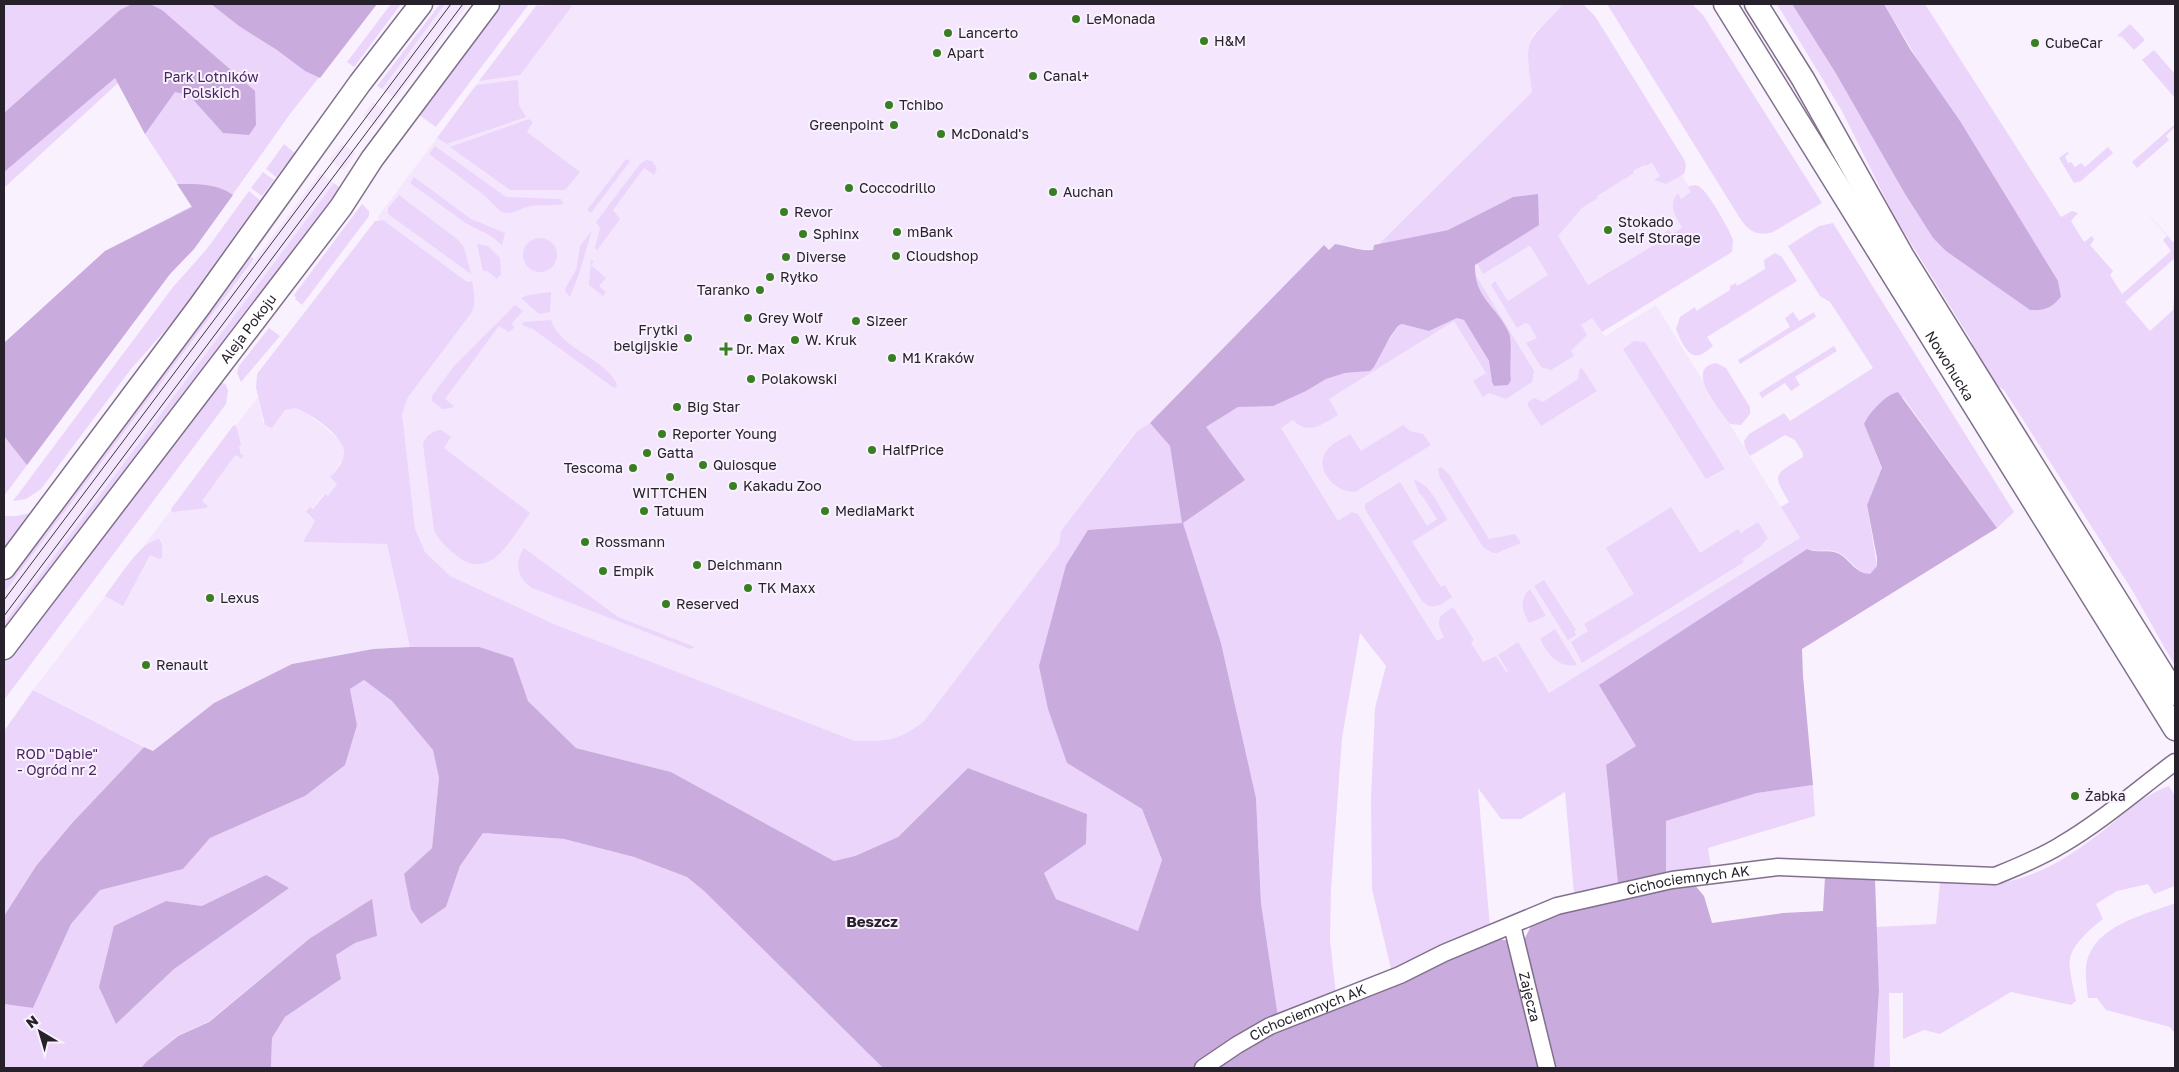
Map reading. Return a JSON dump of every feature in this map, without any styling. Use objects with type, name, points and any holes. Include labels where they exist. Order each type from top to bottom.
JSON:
[{"type":"main road","points":[[4,568],[199,307],[360,83],[421,4]]},
{"type":"main road","name":"Aleja Pokoju","points":[[4,648],[341,207],[372,159],[488,4]]},
{"type":"main road","name":"Nowohucka","points":[[1725,4],[2175,729]]},
{"type":"main road","name":"Nowohucka","points":[[1756,4],[1803,79],[1902,255],[2175,694]]},
{"type":"street","name":"Cichociemnych AK","points":[[1203,1068],[1237,1044],[1270,1026],[1400,975],[1444,953],[1557,906],[1672,880],[1778,867],[1995,876],[2028,863],[2060,846],[2099,820],[2175,762]]},
{"type":"street","name":"Zajęcza","points":[[1512,925],[1546,1068]]},
{"type":"shaded area","points":[[445,4],[468,4],[395,99],[382,89]]},
{"type":"shaded area","name":"M1 Kraków","points":[[537,4],[1558,4],[1561,7],[1534,33],[1528,61],[1532,92],[1378,245],[1374,245],[1373,250],[1348,248],[1334,244],[1329,250],[1324,245],[1150,423],[1136,431],[1061,531],[1059,544],[924,721],[898,739],[855,741],[456,587],[408,537],[402,411],[411,388],[469,291],[377,218]]},
{"type":"shaded area","points":[[373,102],[386,112],[375,126],[363,115]]},
{"type":"shaded area","points":[[342,144],[356,153],[343,170],[329,160]]},
{"type":"shaded area","points":[[1668,144],[1680,173],[1692,191],[1706,206],[1592,318],[1605,336],[1656,305],[1807,549],[1521,819],[1206,427]]},
{"type":"shaded area","points":[[320,173],[334,183],[4,623],[4,593]]},
{"type":"shaded area","points":[[258,397],[263,423],[288,409],[296,408],[303,410],[341,441],[344,448],[344,457],[331,477],[337,484],[328,497],[324,494],[307,515],[315,521],[303,542],[387,544],[410,647],[373,649],[292,664],[214,703],[153,751],[33,690]]},
{"type":"green space","name":"Park Lotników Polskich","points":[[4,4],[377,4],[290,114],[194,249],[170,274],[4,496],[4,343],[105,251],[192,206],[145,134],[118,83],[4,188]]},
{"type":"green space","points":[[132,4],[150,4],[162,10],[255,91],[256,125],[249,135],[223,133],[189,95],[175,92],[145,134],[115,78],[4,172],[4,113],[120,10]]},
{"type":"green space","points":[[211,4],[377,4],[320,78],[305,71],[277,50],[239,26]]},
{"type":"green space","points":[[391,4],[401,4],[354,67],[347,62]]},
{"type":"green space","points":[[440,4],[445,4],[382,89],[377,86]]},
{"type":"green space","points":[[500,4],[529,4],[436,127],[419,115],[421,110]]},
{"type":"green space","points":[[567,4],[572,6],[520,75],[479,81],[536,6]]},
{"type":"green space","points":[[1558,4],[1583,4],[1595,16],[1685,161],[1686,166],[1684,174],[1666,184],[1654,180],[1660,176],[1652,163],[1633,171],[1634,173],[1597,196],[1598,198],[1582,208],[1558,236],[1588,285],[1661,241],[1659,236],[1669,230],[1672,234],[1682,228],[1675,215],[1673,202],[1678,193],[1681,199],[1691,192],[1688,187],[1690,186],[1699,186],[1710,198],[1733,240],[1732,252],[1602,332],[1592,318],[1581,325],[1587,335],[1571,351],[1574,356],[1551,370],[1541,367],[1526,343],[1537,338],[1529,324],[1525,323],[1517,328],[1491,285],[1495,281],[1508,301],[1548,275],[1531,247],[1529,246],[1483,274],[1477,263],[1482,259],[1513,197],[1448,230],[1378,245],[1532,92],[1528,62],[1530,44],[1534,36],[1561,7]]},
{"type":"green space","points":[[1607,4],[1692,4],[1703,15],[1822,203],[1773,232],[1758,233],[1748,228],[1741,220]]},
{"type":"green space","points":[[1777,4],[1792,4],[1835,72],[1905,194],[1933,238],[1947,251],[2030,310],[2047,308],[2061,297],[1884,4],[1925,4],[2061,217],[2072,211],[2078,213],[2071,221],[2084,242],[2092,236],[2094,240],[2090,245],[2113,271],[2110,275],[2122,294],[2171,251],[2163,240],[2167,236],[2137,201],[2175,242],[2175,258],[2125,302],[2150,331],[2173,310],[2175,287],[2175,666],[2132,590],[2004,390],[1988,375],[1971,340],[1894,216],[1842,111]]},
{"type":"green space","points":[[1792,4],[1884,4],[1910,49],[1960,121],[2058,281],[2061,297],[2054,304],[2040,310],[2030,310],[1946,251],[1933,238],[1905,194],[1835,72]]},
{"type":"green space","points":[[2130,24],[2145,40],[2134,50],[2122,37],[2117,36]]},
{"type":"green space","points":[[2154,50],[2175,74],[2175,98],[2142,60]]},
{"type":"green space","points":[[518,81],[519,105],[526,117],[447,144],[437,138],[476,85]]},
{"type":"green space","points":[[529,119],[533,122],[527,132],[580,172],[565,190],[510,190],[450,147]]},
{"type":"green space","points":[[2175,124],[2175,127],[2166,136],[2169,140],[2137,168],[2132,162]]},
{"type":"green space","points":[[284,144],[297,155],[289,166],[286,164],[276,177],[266,169]]},
{"type":"green space","points":[[435,146],[506,197],[561,199],[563,204],[535,205],[512,212],[501,212],[484,195],[429,154]]},
{"type":"green space","points":[[2108,147],[2113,153],[2081,181],[2074,183],[2059,158],[2067,152],[2069,153],[2065,157],[2068,163],[2071,162],[2075,167],[2081,163],[2085,167]]},
{"type":"green space","points":[[626,159],[630,161],[591,213],[587,210]]},
{"type":"green space","points":[[646,160],[652,161],[657,168],[654,175],[644,168],[613,210],[620,219],[597,250],[595,248],[600,228],[596,222],[640,164]]},
{"type":"green space","points":[[263,172],[274,180],[262,196],[251,188]]},
{"type":"green space","points":[[414,177],[471,219],[505,233],[502,245],[491,236],[467,224],[410,183]]},
{"type":"green space","points":[[334,183],[340,188],[4,633],[4,623]]},
{"type":"green space","points":[[177,184],[213,186],[233,195],[194,249],[170,274],[27,465],[4,436],[4,343],[105,251],[192,207]]},
{"type":"green space","points":[[249,191],[262,202],[185,308],[131,369],[41,489],[26,499],[13,501],[173,287],[206,250]]},
{"type":"green space","points":[[1538,194],[1539,225],[1475,265],[1478,286],[1482,294],[1509,333],[1511,343],[1511,380],[1508,385],[1494,386],[1489,361],[1464,320],[1457,318],[1429,331],[1402,324],[1398,326],[1390,337],[1370,371],[1345,373],[1326,379],[1306,391],[1273,406],[1238,407],[1206,427],[1245,480],[1183,523],[1221,643],[1256,798],[1261,903],[1278,1017],[1232,1040],[1193,1068],[883,1068],[704,891],[687,877],[634,857],[564,839],[483,833],[460,866],[446,907],[421,924],[411,909],[404,874],[432,848],[439,778],[433,750],[392,701],[364,680],[350,689],[357,725],[345,765],[305,796],[210,838],[183,869],[100,890],[71,924],[33,1008],[4,1004],[4,916],[36,866],[73,822],[144,747],[153,751],[214,703],[292,664],[373,649],[479,647],[513,658],[528,701],[576,748],[671,772],[834,861],[855,856],[898,837],[968,768],[1087,814],[1086,844],[1044,873],[1056,899],[1138,931],[1162,860],[1142,809],[1067,763],[1048,709],[1039,666],[1066,565],[1088,530],[1182,523],[1170,446],[1150,423],[1324,245],[1329,250],[1335,244],[1373,250],[1374,245],[1448,230],[1513,197]]},
{"type":"green space","points":[[399,195],[457,239],[464,247],[471,274],[388,214],[388,208]]},
{"type":"green space","points":[[362,204],[369,211],[369,216],[302,305],[295,299],[294,295]]},
{"type":"green space","points":[[383,220],[467,282],[472,281],[474,293],[472,312],[408,397],[402,414],[415,529],[425,552],[450,576],[556,625],[855,741],[876,741],[899,737],[924,721],[1059,544],[1061,531],[1137,431],[1150,423],[1170,446],[1183,523],[1067,763],[1142,809],[1162,860],[1138,932],[1056,899],[1044,873],[1086,844],[1087,814],[968,768],[898,837],[855,856],[834,861],[671,772],[576,748],[528,701],[522,686],[479,647],[410,647],[387,544],[303,542],[315,521],[306,512],[310,507],[313,509],[325,494],[328,496],[337,484],[330,477],[339,467],[344,454],[339,440],[310,415],[296,408],[285,410],[272,428],[265,425],[256,388],[257,374],[375,221]]},
{"type":"green space","points":[[1833,223],[2014,512],[1997,528],[1903,397],[1864,424],[1882,469],[1867,505],[1877,566],[1870,574],[1864,574],[1839,553],[1807,549],[1756,583],[1637,747],[1606,766],[1618,884],[1574,894],[1565,792],[1521,819],[1501,819],[1478,788],[1490,927],[1392,973],[1372,889],[1371,799],[1375,708],[1386,666],[1360,633],[1342,738],[1331,889],[1330,940],[1336,995],[1278,1017],[1261,903],[1256,798],[1221,643],[1183,523],[1206,427],[1238,407],[1254,405],[1306,391],[1326,379],[1345,373],[1362,372],[1374,367],[1382,349],[1402,324],[1429,331],[1457,318],[1464,320],[1489,361],[1492,382],[1511,380],[1511,344],[1509,333],[1505,325],[1483,298],[1476,283],[1475,274],[1534,371],[1532,382],[1506,399],[1489,393],[1483,397],[1473,381],[1486,373],[1454,321],[1329,399],[1338,415],[1327,422],[1310,428],[1299,425],[1293,420],[1281,428],[1338,521],[1352,512],[1358,514],[1437,641],[1444,637],[1439,622],[1441,616],[1453,607],[1474,640],[1471,643],[1483,662],[1496,656],[1506,672],[1508,671],[1498,655],[1518,642],[1549,693],[1800,538],[1781,507],[1789,502],[1778,479],[1786,467],[1803,457],[1803,453],[1795,440],[1785,435],[1750,456],[1745,448],[1744,441],[1749,434],[1784,413],[1790,421],[1873,368],[1830,302],[1820,296],[1788,246],[1819,226]]},
{"type":"green space","points":[[592,230],[570,297],[565,291],[566,287],[576,270],[580,246]]},
{"type":"green space","points":[[540,238],[547,239],[552,243],[556,248],[556,262],[552,267],[547,271],[540,272],[533,271],[528,267],[524,262],[523,255],[524,248],[528,243],[533,239]]},
{"type":"green space","points":[[477,244],[488,246],[500,258],[501,274],[497,279],[487,271],[483,271]]},
{"type":"green space","points":[[1775,253],[1782,257],[1797,281],[1707,337],[1713,346],[1705,353],[1699,355],[1691,354],[1684,346],[1676,329],[1680,317],[1695,307],[1696,311],[1730,290],[1730,286],[1736,283],[1737,286],[1765,269],[1764,260]]},
{"type":"green space","points":[[248,254],[254,259],[4,593],[4,583]]},
{"type":"green space","points":[[591,260],[594,261],[591,265],[606,278],[599,286],[606,292],[603,296],[589,285]]},
{"type":"green space","points":[[551,292],[550,312],[539,314],[521,298],[528,295]]},
{"type":"green space","points":[[515,305],[523,311],[512,323],[514,328],[509,332],[499,326],[445,399],[454,406],[442,409],[432,401],[432,396],[454,366]]},
{"type":"green space","points":[[1793,312],[1799,321],[1814,312],[1816,317],[1740,364],[1738,360],[1790,327],[1785,318]]},
{"type":"green space","points":[[551,320],[563,339],[603,367],[611,375],[617,384],[616,387],[614,388],[533,329],[522,325],[523,322]]},
{"type":"green space","points":[[269,328],[280,336],[241,382],[237,373],[239,366]]},
{"type":"green space","points":[[1634,341],[1645,342],[1725,469],[1706,479],[1623,349]]},
{"type":"green space","points":[[1834,346],[1837,351],[1795,377],[1800,385],[1791,391],[1785,383],[1762,398],[1759,393]]},
{"type":"green space","points":[[1716,363],[1726,368],[1750,407],[1750,414],[1741,425],[1730,424],[1707,391],[1703,373],[1707,367]]},
{"type":"green space","points":[[1582,368],[1597,391],[1541,426],[1528,406],[1528,402],[1534,398],[1543,402],[1578,379],[1579,370]]},
{"type":"green space","points":[[223,383],[228,391],[226,404],[4,700],[4,663],[72,571],[180,432],[220,384]]},
{"type":"green space","points":[[1898,392],[1997,528],[1802,649],[1813,785],[1757,793],[1666,821],[1666,873],[1618,884],[1606,765],[1636,746],[1599,685],[1807,549],[1837,553],[1861,572],[1870,574],[1877,566],[1877,558],[1867,505],[1882,468],[1864,424],[1878,405]]},
{"type":"green space","points":[[236,425],[243,459],[235,455],[202,501],[208,506],[206,508],[172,512],[171,509],[233,426]]},
{"type":"green space","points":[[1403,425],[1410,431],[1423,434],[1431,445],[1355,492],[1341,489],[1329,480],[1325,474],[1323,460],[1325,453],[1333,444],[1350,434],[1361,451]]},
{"type":"green space","points":[[441,430],[451,437],[444,448],[530,513],[500,554],[490,561],[480,564],[469,563],[457,556],[444,544],[434,530],[423,444],[430,434]]},
{"type":"green space","points":[[1441,467],[1449,474],[1489,539],[1515,534],[1521,543],[1497,553],[1493,553],[1483,547],[1440,478],[1438,469]]},
{"type":"green space","points":[[1414,480],[1420,482],[1429,490],[1447,520],[1412,542],[1441,587],[1445,585],[1452,597],[1437,606],[1430,606],[1422,601],[1365,509],[1365,504],[1400,482],[1427,526],[1437,519],[1420,495]]},
{"type":"green space","points":[[1671,507],[1700,553],[1738,529],[1741,533],[1758,522],[1768,538],[1759,548],[1742,559],[1744,562],[1582,663],[1571,642],[1588,631],[1584,624],[1634,594],[1606,548]]},
{"type":"green space","points":[[31,513],[4,552],[4,516]]},
{"type":"green space","points":[[159,539],[162,544],[162,558],[159,559],[150,555],[123,606],[105,596],[137,554],[151,542]]},
{"type":"green space","points":[[524,548],[618,617],[695,647],[690,649],[532,588],[523,580],[518,565]]},
{"type":"green space","points":[[1544,580],[1576,630],[1574,631],[1576,635],[1568,640],[1534,586]]},
{"type":"green space","points":[[1530,589],[1546,616],[1529,623],[1523,601]]},
{"type":"green space","points":[[1555,629],[1577,665],[1559,662],[1550,655],[1543,645],[1540,639]]},
{"type":"green space","points":[[364,680],[392,701],[433,749],[439,778],[432,848],[404,875],[421,924],[446,907],[460,866],[483,833],[564,839],[634,857],[687,877],[704,891],[883,1068],[271,1068],[272,1038],[285,1017],[341,979],[336,955],[355,943],[377,936],[309,939],[208,1022],[177,1036],[141,1068],[4,1068],[4,1004],[33,1008],[71,924],[100,889],[183,869],[210,838],[305,796],[357,725],[350,689]],"holes":[[[166,901],[202,906],[174,969],[116,1024]]]},
{"type":"green space","name":"ROD \"Dąbie\" - Ogród nr 2","points":[[33,690],[144,747],[73,822],[36,866],[4,916],[4,731]]},
{"type":"green space","points":[[1813,785],[1815,816],[1708,848],[1711,867],[1666,873],[1666,821],[1757,793]]},
{"type":"green space","points":[[2169,786],[2175,796],[2175,886],[2154,894],[2148,884],[2117,891],[2096,904],[2103,919],[2079,942],[2070,958],[2070,973],[2076,1001],[2071,1005],[2011,992],[1940,1034],[1924,1030],[1903,1039],[1903,993],[1889,993],[1890,1068],[1874,1068],[1879,991],[1876,927],[1936,924],[1940,882],[1990,884],[2011,881],[2031,875],[2069,855],[2138,803],[2153,793]]},
{"type":"green space","points":[[266,875],[289,888],[174,969],[116,1024],[99,987],[114,926],[166,901],[202,906]]},
{"type":"green space","points":[[1825,877],[1875,879],[1879,991],[1874,1068],[1550,1068],[1524,940],[1531,926],[1560,912],[1693,883],[1704,896],[1712,923],[1783,913],[1823,911]]},
{"type":"green space","points":[[372,899],[377,936],[355,943],[336,955],[341,979],[285,1017],[272,1038],[271,1068],[141,1068],[178,1036],[209,1022],[309,939]]},
{"type":"green space","points":[[2175,903],[2175,1034],[2170,1027],[2106,1010],[2097,998],[2088,998],[2086,967],[2090,953],[2098,941],[2108,932],[2134,918]]},
{"type":"green space","points":[[1495,938],[1509,941],[1542,1068],[1214,1068],[1275,1031]]},
{"type":"tram line","points":[[4,600],[451,4]]},
{"type":"tram line","points":[[4,616],[463,4]]},
{"type":"place","name":"LeMonada","points":[[1076,19]]},
{"type":"place","name":"Lancerto","points":[[948,33]]},
{"type":"place","name":"H&M","points":[[1204,41]]},
{"type":"place","name":"CubeCar","points":[[2035,43]]},
{"type":"place","name":"Apart","points":[[937,53]]},
{"type":"place","name":"Canal+","points":[[1033,76]]},
{"type":"place","name":"Tchibo","points":[[889,105]]},
{"type":"place","name":"Greenpoint","points":[[894,125]]},
{"type":"place","name":"McDonald's","points":[[941,134]]},
{"type":"place","name":"Coccodrillo","points":[[849,188]]},
{"type":"place","name":"Auchan","points":[[1053,192]]},
{"type":"place","name":"Revor","points":[[784,212]]},
{"type":"place","name":"Stokado Self Storage","points":[[1608,230]]},
{"type":"place","name":"mBank","points":[[897,232]]},
{"type":"place","name":"Sphinx","points":[[803,234]]},
{"type":"place","name":"Cloudshop","points":[[896,256]]},
{"type":"place","name":"Diverse","points":[[786,257]]},
{"type":"place","name":"Ryłko","points":[[770,277]]},
{"type":"place","name":"Taranko","points":[[760,290]]},
{"type":"place","name":"Grey Wolf","points":[[748,318]]},
{"type":"place","name":"Sizeer","points":[[856,321]]},
{"type":"place","name":"Frytki belgijskie","points":[[688,338]]},
{"type":"place","name":"W. Kruk","points":[[795,340]]},
{"type":"place","name":"Dr. Max","points":[[726,349]]},
{"type":"place","name":"M1 Kraków","points":[[892,358]]},
{"type":"place","name":"Polakowski","points":[[751,379]]},
{"type":"place","name":"Big Star","points":[[677,407]]},
{"type":"place","name":"Reporter Young","points":[[662,434]]},
{"type":"place","name":"HalfPrice","points":[[872,450]]},
{"type":"place","name":"Gatta","points":[[647,453]]},
{"type":"place","name":"Quiosque","points":[[703,465]]},
{"type":"place","name":"Tescoma","points":[[633,468]]},
{"type":"place","name":"WITTCHEN","points":[[670,477]]},
{"type":"place","name":"Kakadu Zoo","points":[[733,486]]},
{"type":"place","name":"Tatuum","points":[[644,511]]},
{"type":"place","name":"MediaMarkt","points":[[825,511]]},
{"type":"place","name":"Rossmann","points":[[585,542]]},
{"type":"place","name":"Deichmann","points":[[697,565]]},
{"type":"place","name":"Empik","points":[[603,571]]},
{"type":"place","name":"TK Maxx","points":[[748,588]]},
{"type":"place","name":"Lexus","points":[[210,598]]},
{"type":"place","name":"Reserved","points":[[666,604]]},
{"type":"place","name":"Renault","points":[[146,665]]},
{"type":"place","name":"Żabka","points":[[2075,796]]},
{"type":"district","name":"Beszcz","points":[[872,922]]}]
